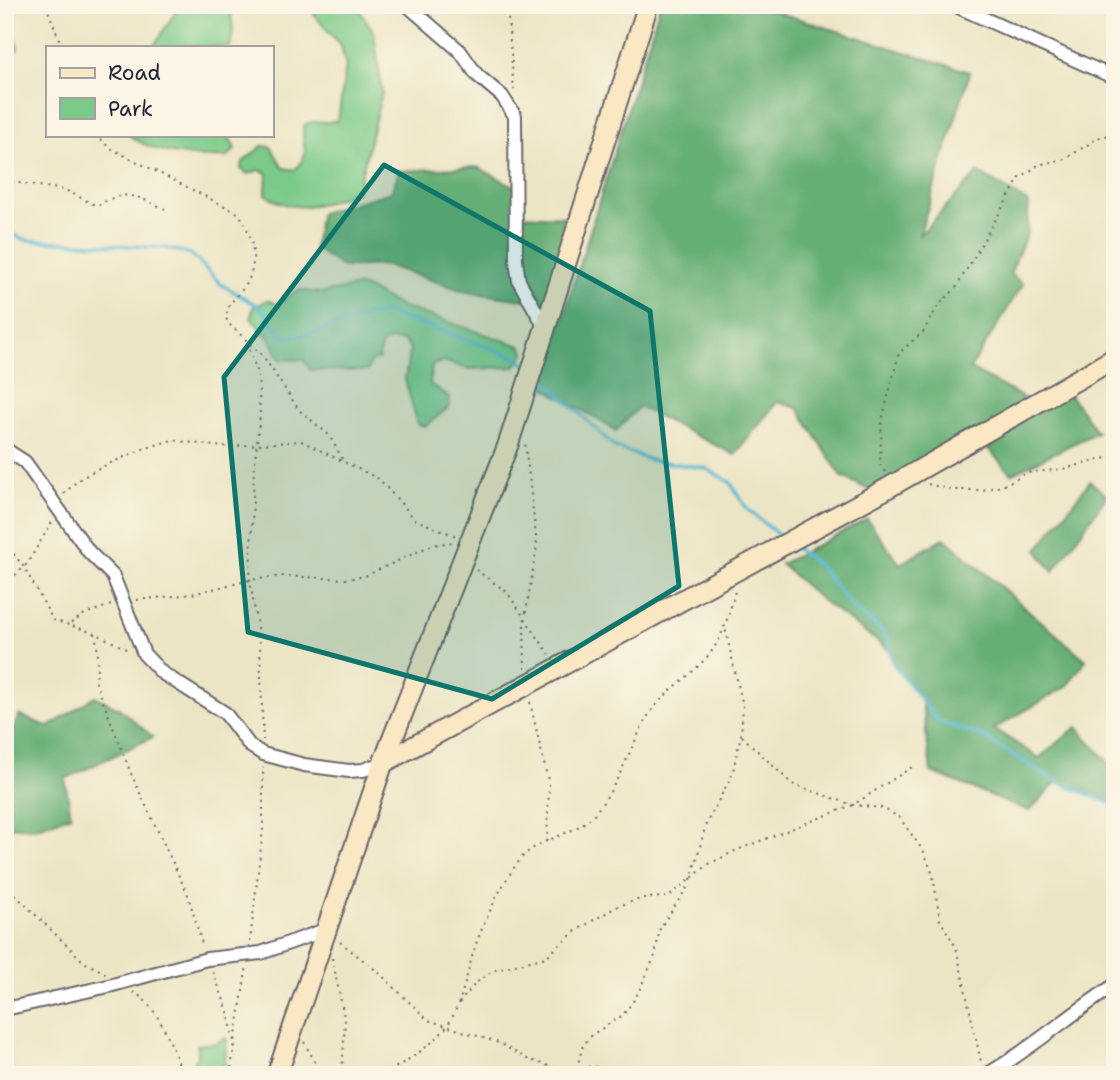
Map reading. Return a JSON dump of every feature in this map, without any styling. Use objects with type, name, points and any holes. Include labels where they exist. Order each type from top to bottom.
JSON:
[{"type":"street","points":[[407,5],[460,51],[477,75],[502,96],[515,116],[516,261],[519,281],[546,329]]},
{"type":"street","points":[[277,1075],[383,763],[508,445],[648,5]]},
{"type":"street","points":[[954,5],[1115,78]]},
{"type":"street","points":[[5,449],[25,462],[89,552],[113,576],[144,654],[162,673],[225,713],[242,739],[263,754],[349,771],[363,770],[383,763],[741,569],[900,481],[1112,357]]},
{"type":"street","points":[[5,1009],[118,984],[207,959],[248,954],[296,942],[325,930]]},
{"type":"street","points":[[984,1069],[1029,1050],[1061,1020],[1115,985]]},
{"type":"path","points":[[47,5],[62,46]]},
{"type":"path","points":[[507,5],[514,91]]},
{"type":"path","points":[[1115,134],[1100,137],[1065,159],[1038,165],[1020,179],[956,288],[938,306],[923,332],[900,353],[882,420],[879,445],[880,464],[900,481],[952,489],[1002,486],[1027,473],[1063,469],[1115,456]]},
{"type":"path","points":[[95,136],[110,148],[238,214],[248,227],[252,242],[250,275],[225,313],[227,322],[247,344],[263,356],[299,410],[329,435],[343,461]]},
{"type":"path","points":[[5,170],[13,182],[65,190],[97,206],[121,194],[139,197],[165,209]]},
{"type":"path","points":[[230,1075],[263,829],[260,646],[250,580],[254,470],[259,443],[258,374],[247,344]]},
{"type":"path","points":[[5,586],[24,567],[45,537],[66,491],[76,481],[143,449],[172,440],[222,447],[301,441],[390,487],[416,520],[470,542]]},
{"type":"path","points":[[525,442],[537,545],[525,617],[526,684],[549,785],[547,842]]},
{"type":"path","points":[[71,623],[85,614],[125,602],[192,594],[250,580],[283,576],[347,579],[365,576],[432,545],[470,542]]},
{"type":"path","points":[[5,543],[24,567],[53,620],[71,623],[122,649],[144,654]]},
{"type":"path","points":[[463,561],[507,592],[557,667]]},
{"type":"path","points":[[459,1004],[479,937],[511,871],[521,857],[547,842],[577,830],[594,814],[623,771],[645,721],[661,698],[708,656],[724,626],[741,569]]},
{"type":"path","points":[[575,1075],[583,1045],[593,1034],[623,1015],[636,997],[655,956],[660,928],[677,907],[690,882],[706,824],[732,775],[741,735],[743,706],[724,626]]},
{"type":"path","points":[[94,633],[98,653],[96,683],[132,776],[188,895],[207,959],[228,1011],[235,1048]]},
{"type":"path","points":[[741,735],[792,785],[853,806],[883,808],[899,817],[924,852],[933,875],[940,920],[956,947],[984,1069]]},
{"type":"path","points":[[384,1075],[421,1050],[446,1028],[459,1004],[476,983],[492,971],[545,957],[577,930],[618,905],[644,898],[668,897],[690,882],[709,864],[737,850],[853,806],[912,767]]},
{"type":"path","points":[[5,885],[84,962],[106,971],[118,984],[143,996],[183,1075]]},
{"type":"path","points":[[325,930],[377,971],[418,1012],[446,1028],[499,1043],[527,1059],[555,1068],[577,1069],[593,1066],[617,1075]]},
{"type":"path","points":[[325,930],[345,1021],[342,1075]]},
{"type":"path","points":[[294,1021],[322,1075]]},
{"type":"highlighted area","points":[[384,165],[650,311],[679,586],[492,699],[248,632],[224,377]]},
{"type":"green space","points":[[5,5],[8,5],[18,48],[14,54],[5,46]]},
{"type":"green space","points":[[180,5],[230,5],[233,31],[230,46],[154,46]]},
{"type":"green space","points":[[306,5],[356,5],[374,32],[382,93],[357,191],[323,204],[300,206],[288,205],[266,195],[267,173],[259,170],[248,174],[241,169],[243,162],[262,146],[271,147],[283,168],[295,170],[305,153],[304,125],[338,120],[346,66],[341,46]]},
{"type":"green space","points":[[660,5],[754,5],[970,72],[919,236],[978,172],[1029,203],[1027,233],[1010,274],[1023,284],[970,369],[1031,402],[1063,385],[1097,432],[1011,474],[975,434],[875,493],[841,476],[798,408],[777,402],[735,455],[639,407],[616,431],[542,386]]},
{"type":"green space","points":[[130,136],[228,136],[235,149],[228,157],[203,157],[163,151]]},
{"type":"green space","points":[[477,167],[516,187],[516,215],[570,217],[546,303],[467,292],[385,265],[342,267],[314,248],[320,213],[391,192],[399,171]]},
{"type":"green space","points":[[359,286],[403,307],[521,346],[525,353],[515,367],[469,369],[443,361],[432,365],[430,384],[450,398],[450,406],[426,426],[419,425],[416,419],[405,379],[410,348],[404,341],[389,340],[381,346],[379,359],[371,361],[367,371],[310,370],[304,360],[280,359],[272,342],[251,318],[253,308],[267,300],[277,304],[298,290],[322,293]]},
{"type":"green space","points":[[1090,481],[1107,496],[1053,572],[1037,550]]},
{"type":"green space","points":[[867,519],[900,564],[944,538],[1086,660],[1067,686],[994,729],[1039,758],[1077,727],[1115,770],[1115,805],[1057,782],[1029,811],[931,772],[922,701],[893,664],[890,651],[820,599],[781,564]]},
{"type":"green space","points":[[95,696],[120,709],[153,737],[65,779],[71,815],[35,828],[5,826],[5,748],[19,715],[49,727]]},
{"type":"green space","points":[[223,1038],[227,1039],[224,1075],[203,1070],[188,1075],[186,1071],[197,1057],[197,1045],[217,1043]]},
{"type":"waterway","points":[[5,232],[26,240],[166,248],[191,254],[222,285],[260,307],[284,337],[307,335],[364,316],[388,313],[517,358],[528,366]]},
{"type":"waterway","points":[[537,373],[615,447],[650,460],[705,468],[730,482],[747,509],[782,538]]},
{"type":"waterway","points":[[794,547],[817,564],[854,609],[882,631],[889,641],[893,664],[938,721],[984,737],[1057,782],[1115,805]]}]
